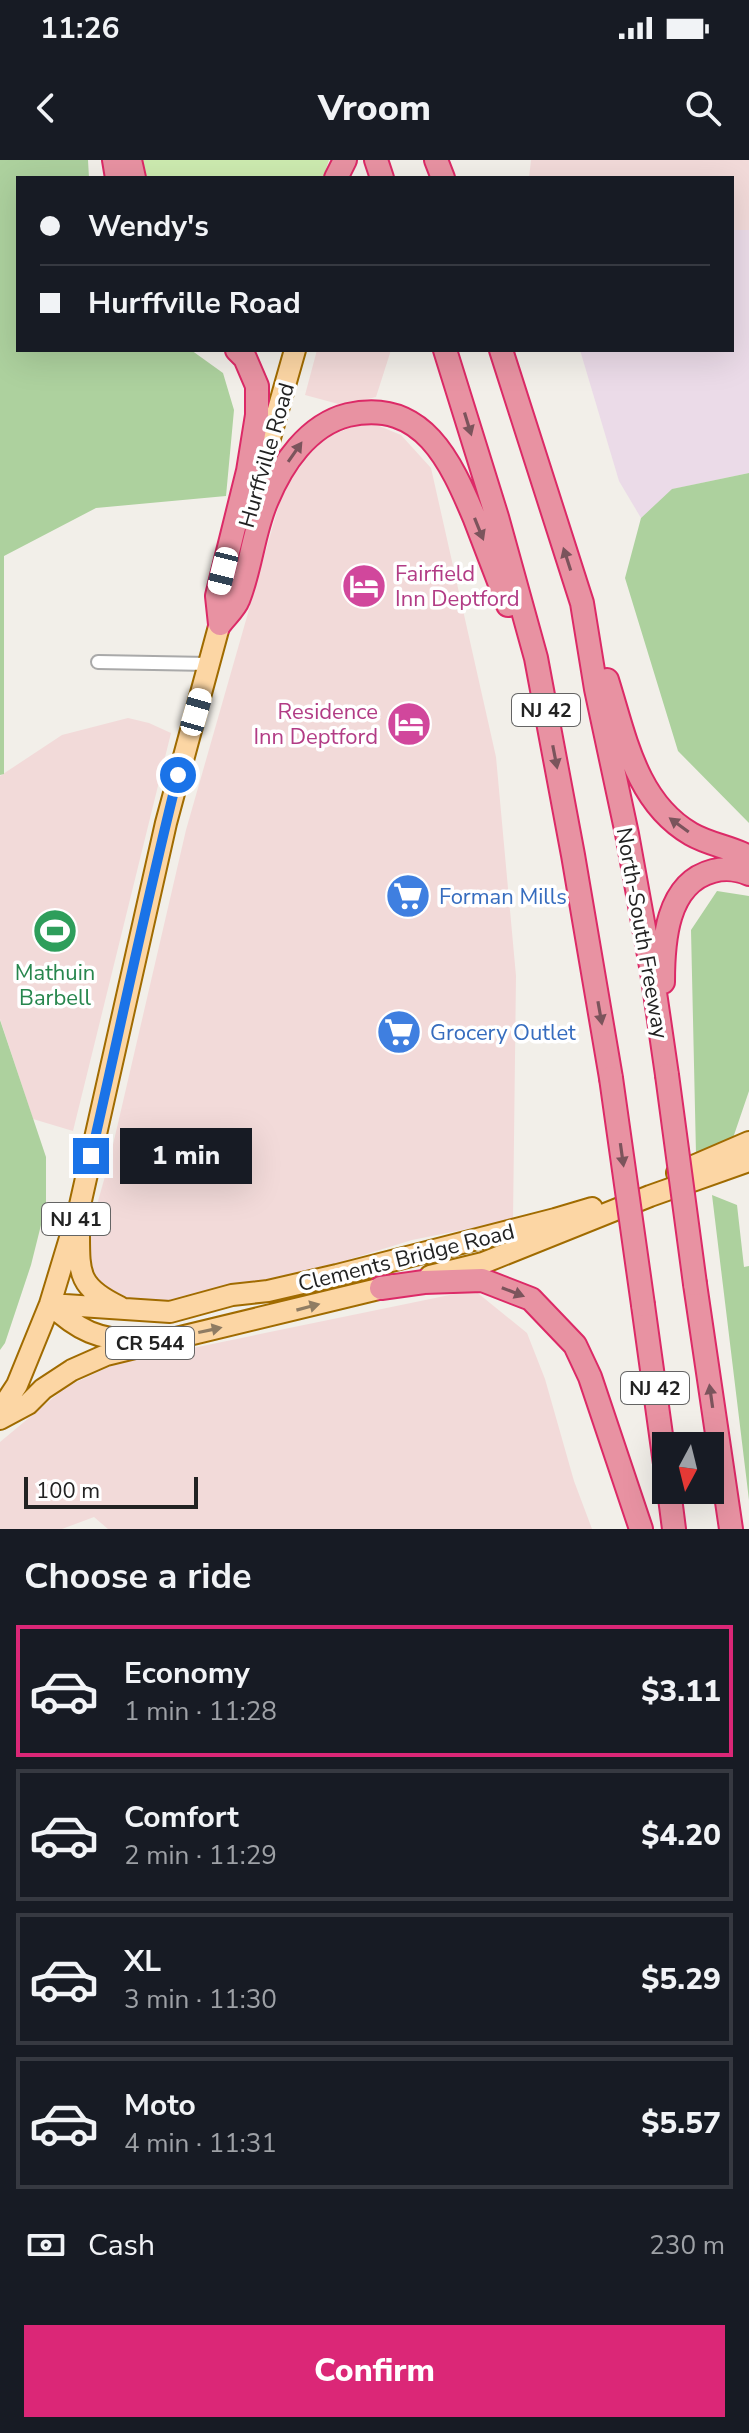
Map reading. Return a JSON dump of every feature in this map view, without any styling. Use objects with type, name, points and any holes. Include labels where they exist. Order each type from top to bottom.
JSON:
[{"type":"highway","points":[[220,624],[217,596],[248,471],[257,415],[257,386],[245,358],[239,352]]},
{"type":"highway","name":"NJ 42","points":[[446,352],[497,517],[536,658],[611,1078],[661,1432]]},
{"type":"highway","name":"North-South Freeway","points":[[502,352],[582,603],[652,972],[731,1529]]},
{"type":"highway","points":[[220,624],[238,602],[267,499],[288,462],[306,438],[319,427],[343,417],[369,412],[405,419],[423,431],[438,447],[467,500],[508,606],[536,658]]},
{"type":"highway","points":[[582,603],[633,759],[655,804],[691,834],[749,857]]},
{"type":"highway","points":[[667,1075],[663,978],[665,940],[677,900],[687,886],[710,871],[733,869],[749,874]]},
{"type":"highway","points":[[381,1288],[424,1282],[482,1280],[531,1299],[575,1345],[590,1377],[641,1529]]},
{"type":"highway","points":[[671,1504],[674,1529]]},
{"type":"main road","name":"Hurffville Road","points":[[50,1304],[80,1205],[148,895],[253,496],[294,352]]},
{"type":"main road","name":"Clements Bridge Road","points":[[50,1304],[170,1312],[232,1295],[268,1291],[587,1210],[749,1142]]},
{"type":"main road","name":"Clements Bridge Road","points":[[0,1419],[28,1404],[43,1389],[72,1370],[106,1355],[483,1263],[650,1196],[749,1161]]},
{"type":"main road","points":[[80,1205],[79,1267],[89,1289],[127,1310]]},
{"type":"main road","name":"Clements Bridge Road","points":[[50,1304],[72,1325],[99,1335],[125,1340],[163,1340]]},
{"type":"main road","name":"NJ 41","points":[[0,1411],[17,1385],[50,1304]]},
{"type":"street","points":[[98,662],[209,664]]},
{"type":"shaded area","points":[[531,160],[749,160],[749,230],[734,230],[734,176],[529,176]]},
{"type":"shaded area","points":[[734,230],[749,230],[749,473],[673,489],[641,518],[619,481],[581,352],[734,352]]},
{"type":"shaded area","points":[[316,352],[390,352],[376,397],[342,405],[305,395]]},
{"type":"shaded area","points":[[367,421],[401,435],[431,468],[496,757],[516,976],[513,1220],[412,1240],[312,1271],[162,1302],[128,1301],[102,1294],[86,1272],[84,1251],[109,1162],[186,830],[284,487],[322,439]]},
{"type":"shaded area","points":[[128,718],[171,733],[73,1131],[33,1119],[0,1019],[0,776],[62,735]]},
{"type":"shaded area","points":[[474,1290],[527,1333],[545,1379],[574,1481],[592,1529],[108,1529],[94,1517],[62,1529],[0,1529],[0,1442],[66,1387],[115,1364]]},
{"type":"green space","points":[[0,160],[88,160],[89,176],[16,176],[16,352],[194,352],[223,373],[234,410],[226,496],[96,508],[4,556],[4,774],[0,775]]},
{"type":"green space","points":[[141,160],[329,160],[324,176],[144,176]]},
{"type":"green space","points":[[749,473],[749,823],[678,751],[625,578],[641,518],[672,489]]},
{"type":"green space","points":[[717,891],[749,896],[749,1091],[733,1138],[696,1154],[691,930]]},
{"type":"green space","points":[[0,1020],[46,1157],[46,1205],[31,1265],[0,1350]]},
{"type":"green space","points":[[712,1195],[737,1205],[744,1267],[749,1266],[749,1500]]},
{"type":"place","name":"Fairfield Inn Deptford","points":[[364,586]]},
{"type":"place","name":"Residence Inn Deptford","points":[[409,724]]},
{"type":"place","name":"Forman Mills","points":[[408,896]]},
{"type":"place","name":"Mathuin Barbell","points":[[55,931]]},
{"type":"place","name":"Grocery Outlet","points":[[399,1032]]},
{"type":"route","points":[[91,1156],[148,895],[178,775]]}]
